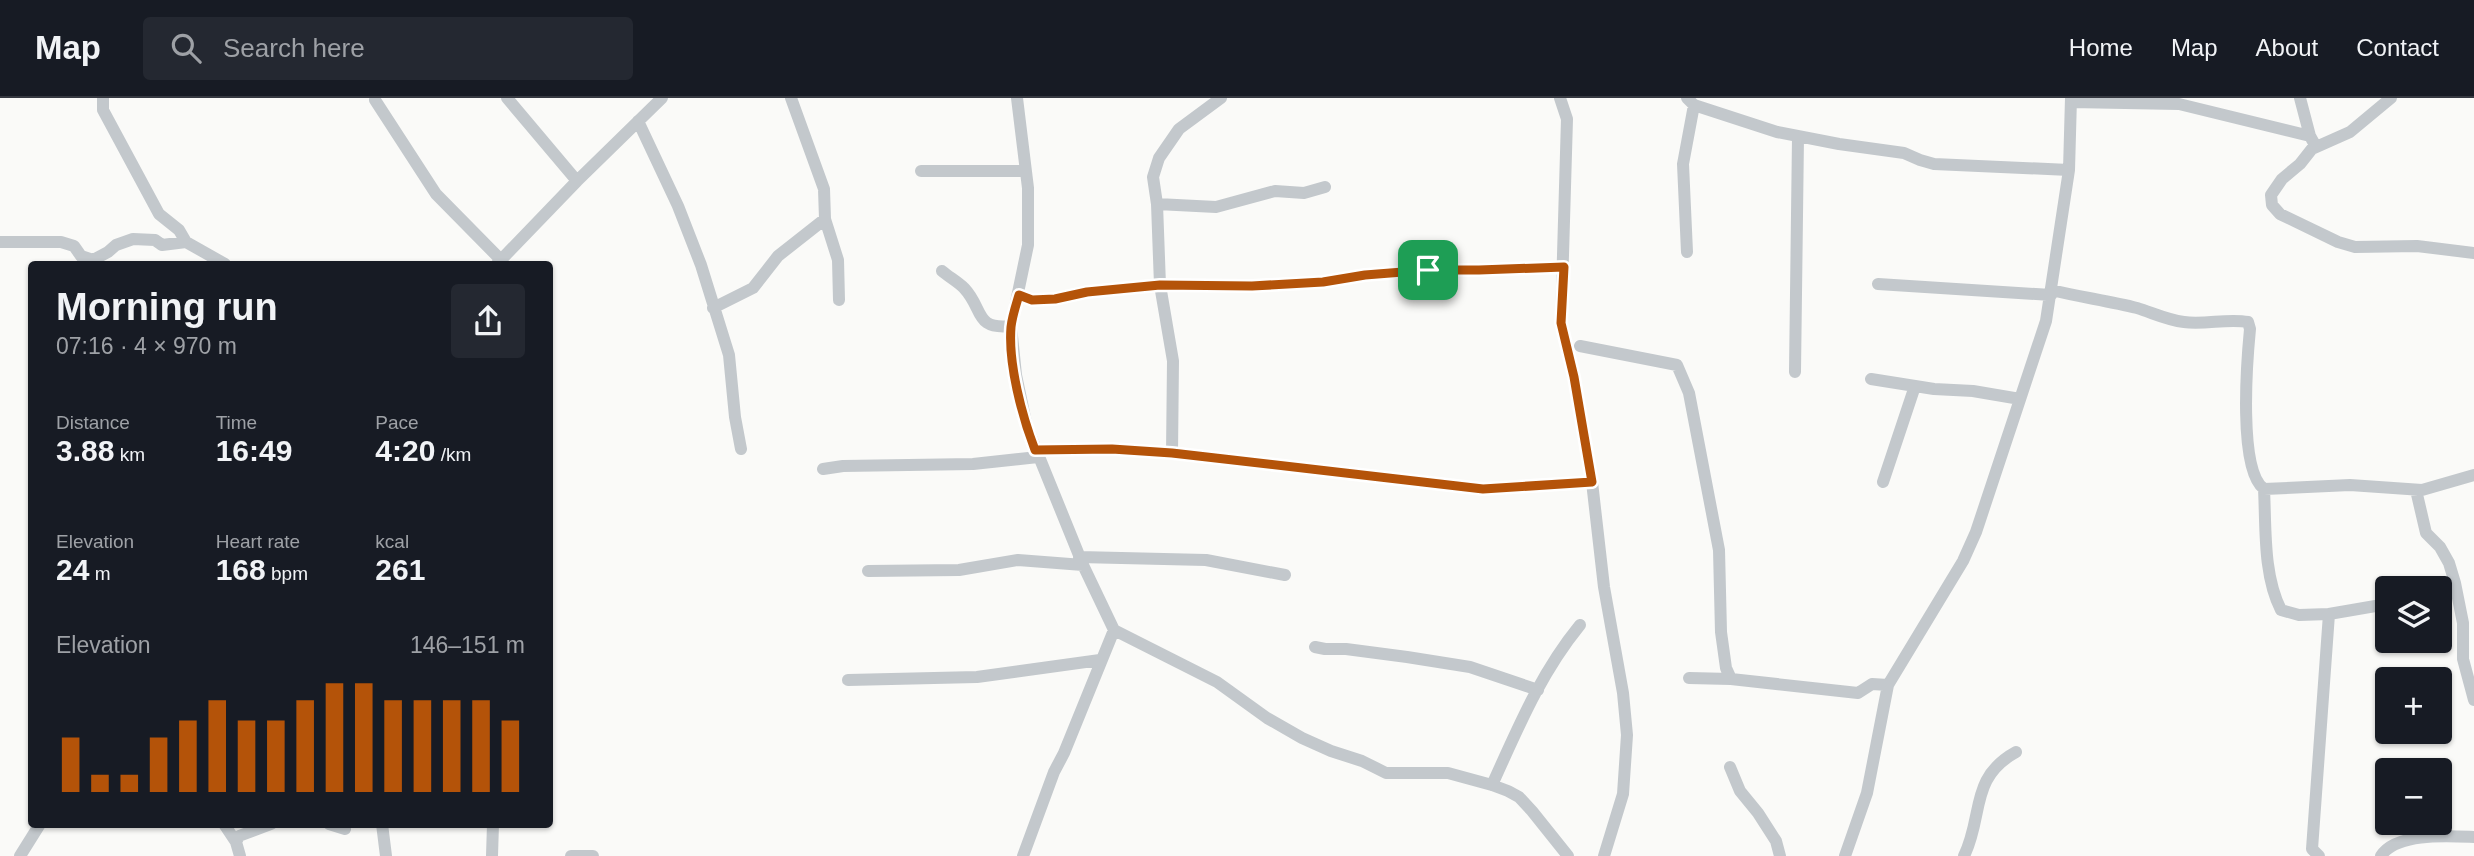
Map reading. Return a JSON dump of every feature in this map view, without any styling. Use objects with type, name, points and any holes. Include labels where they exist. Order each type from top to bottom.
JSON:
[{"type":"street","points":[[103,98],[103,110],[159,214],[179,230],[186,242],[220,261]]},
{"type":"street","points":[[507,98],[577,181]]},
{"type":"street","points":[[641,98],[651,109]]},
{"type":"street","points":[[500,261],[662,98]]},
{"type":"street","points":[[791,98],[822,181],[825,219],[838,260],[839,300]]},
{"type":"street","points":[[1017,98],[1026,171],[1028,245],[1011,327],[1016,375],[1027,427],[1081,561],[1114,630],[1217,682],[1267,718],[1331,751],[1362,761],[1386,773],[1448,773],[1492,785],[1519,797],[1568,856]]},
{"type":"street","points":[[1172,453],[1173,361],[1160,285],[1157,204],[1153,177],[1165,149],[1179,128],[1221,98]]},
{"type":"street","points":[[2300,98],[2312,142]]},
{"type":"street","points":[[1845,856],[1867,793],[1888,685],[1967,551],[1996,475],[2046,321],[2069,170],[2071,100],[2179,104],[2312,142],[2350,132],[2391,98]]},
{"type":"street","points":[[1565,99],[1567,119],[1561,323],[1574,377],[1592,482],[1604,587],[1623,694],[1627,735],[1623,794],[1604,856]]},
{"type":"street","points":[[375,100],[436,194],[498,261]]},
{"type":"street","points":[[1687,251],[1683,164],[1691,102],[1798,137],[1904,153],[1934,164],[2069,170]]},
{"type":"street","points":[[638,121],[678,205],[701,265],[729,355],[741,449]]},
{"type":"street","points":[[1795,372],[1798,137]]},
{"type":"street","points":[[2312,142],[2271,195],[2272,205],[2280,214],[2338,242],[2355,247],[2417,246],[2474,253]]},
{"type":"street","points":[[921,171],[1026,171]]},
{"type":"street","points":[[1157,204],[1216,207],[1275,191],[1304,193],[1325,187]]},
{"type":"street","points":[[713,308],[753,288],[778,256],[825,219]]},
{"type":"street","points":[[0,242],[61,242],[74,246],[82,260],[93,260],[126,240],[155,240],[162,245],[186,242]]},
{"type":"street","points":[[1019,295],[1032,300],[1160,285],[1252,286],[1323,282],[1365,275],[1428,270],[1564,267]]},
{"type":"street","points":[[942,271],[965,289],[985,322],[995,328],[1011,327]]},
{"type":"street","points":[[1878,284],[2051,293],[2139,309],[2165,319],[2183,322],[2248,322],[2250,329],[2245,384],[2246,420],[2255,477],[2264,489],[2273,594],[2281,610],[2299,615],[2329,614],[2375,606]]},
{"type":"street","points":[[1580,345],[1677,365],[1689,393],[1717,538],[1721,632],[1726,668],[1731,679]]},
{"type":"street","points":[[1871,379],[2020,399]]},
{"type":"street","points":[[1883,482],[1915,386]]},
{"type":"street","points":[[823,469],[843,466],[973,464],[1037,453],[1098,449],[1172,453],[1483,489],[1592,482]]},
{"type":"street","points":[[2264,489],[2350,485],[2416,491],[2474,475]]},
{"type":"street","points":[[2416,491],[2426,533],[2440,547],[2449,563],[2455,583],[2463,623],[2463,659],[2474,700]]},
{"type":"street","points":[[868,571],[959,570],[1018,560],[1206,561],[1285,575]]},
{"type":"street","points":[[2319,856],[2312,849],[2329,614]]},
{"type":"street","points":[[1492,785],[1524,712],[1560,649],[1580,625]]},
{"type":"street","points":[[1023,856],[1054,772],[1114,630]]},
{"type":"street","points":[[1315,647],[1470,667],[1538,690]]},
{"type":"street","points":[[848,680],[977,677],[1100,660]]},
{"type":"street","points":[[1689,678],[1731,679],[1858,693],[1872,684],[1888,685]]},
{"type":"street","points":[[1964,856],[1972,839],[1984,782],[1996,766],[2015,752]]},
{"type":"street","points":[[1730,767],[1740,791],[1776,841],[1780,856]]},
{"type":"street","points":[[20,856],[38,828]]},
{"type":"street","points":[[227,828],[236,842],[240,856]]},
{"type":"street","points":[[236,842],[239,836],[260,828]]},
{"type":"street","points":[[340,828],[345,830]]},
{"type":"street","points":[[382,828],[386,856]]},
{"type":"street","points":[[492,856],[493,828]]},
{"type":"street","points":[[2381,856],[2396,844],[2431,835],[2474,837]]},
{"type":"street","points":[[571,856],[593,856]]},
{"type":"route","points":[[1564,267],[1561,323],[1574,377],[1592,482],[1483,489],[1172,453],[1072,448],[1035,450],[1027,427],[1012,352],[1011,327],[1019,295],[1032,300],[1055,299],[1087,292],[1160,285],[1252,286],[1323,282],[1365,275],[1428,270],[1564,267]]}]
